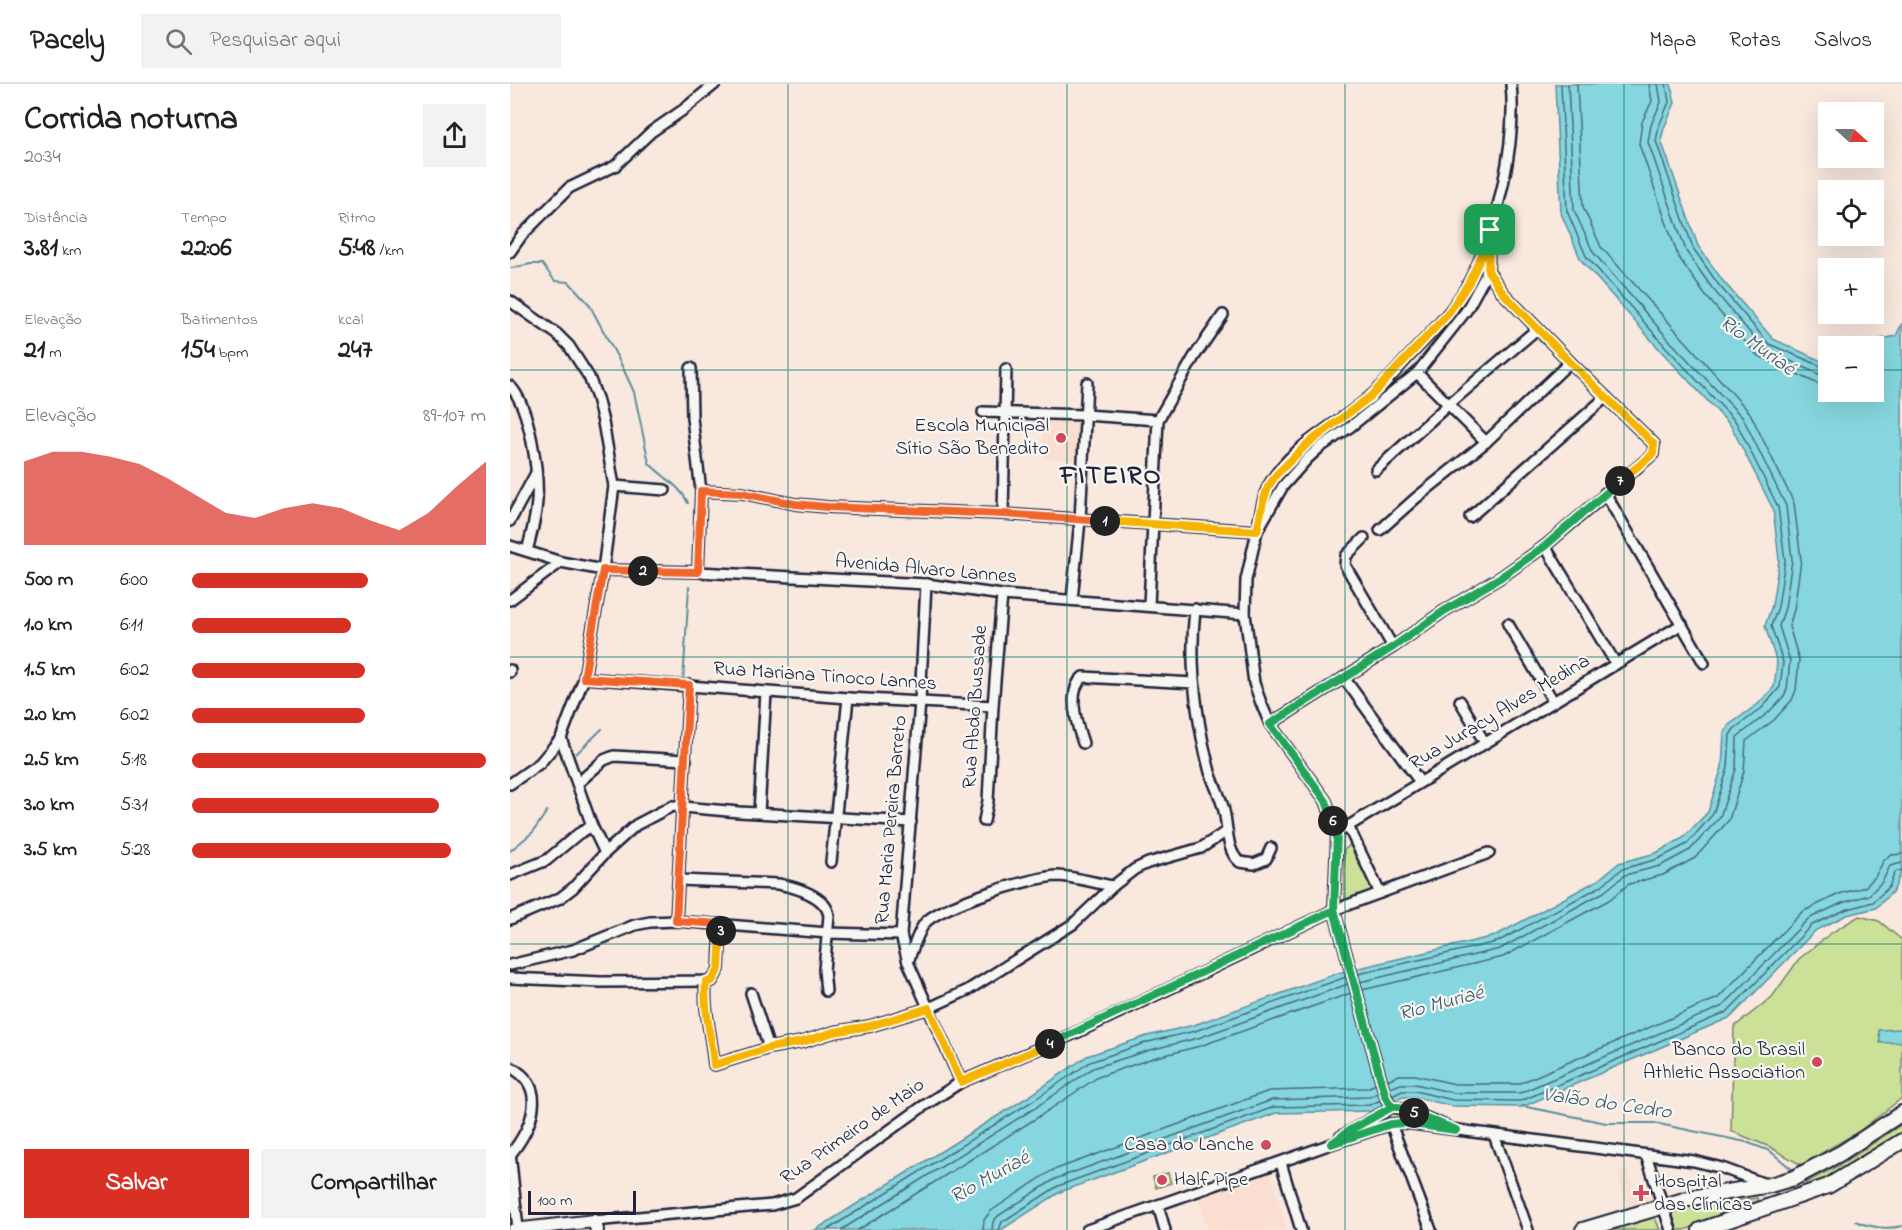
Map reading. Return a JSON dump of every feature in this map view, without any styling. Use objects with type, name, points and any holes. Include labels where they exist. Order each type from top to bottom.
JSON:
[{"type":"highway","points":[[1583,1230],[1691,1198],[1770,1185],[1797,1177],[1841,1153],[1902,1113]]},
{"type":"highway","points":[[1700,1230],[1838,1182],[1902,1141]]},
{"type":"highway","points":[[1797,1177],[1790,1187],[1792,1192],[1799,1197]]},
{"type":"main road","name":"Rua Primeiro de Maio","points":[[516,1230],[595,1226]]},
{"type":"street","points":[[510,252],[522,235],[569,188],[615,166],[651,132],[715,84]]},
{"type":"street","points":[[1392,1107],[1386,1098],[1334,910],[1337,833],[1326,801],[1270,724],[1254,683],[1245,614],[1246,580],[1263,502],[1268,487],[1276,475],[1306,445],[1371,396],[1447,315],[1468,284],[1481,257],[1506,172],[1513,106],[1511,84]]},
{"type":"street","points":[[1257,531],[1283,486],[1306,459],[1417,373],[1466,310],[1488,271],[1490,230]]},
{"type":"street","points":[[1270,724],[1393,647],[1545,546],[1653,454],[1654,444],[1537,329],[1503,293],[1488,271]]},
{"type":"street","points":[[510,301],[557,334],[569,346],[589,377],[603,422],[614,486],[603,570],[584,678],[561,738],[540,763],[510,784]]},
{"type":"street","points":[[1149,605],[1158,420],[1194,357],[1223,315]]},
{"type":"street","points":[[1376,470],[1537,329]]},
{"type":"street","points":[[1380,530],[1486,442],[1570,362]]},
{"type":"street","points":[[691,368],[692,418],[701,491],[698,572]]},
{"type":"street","points":[[1003,514],[1006,369]]},
{"type":"street","points":[[1417,373],[1486,442]]},
{"type":"street","points":[[1072,600],[1080,520],[1087,383]]},
{"type":"street","points":[[510,386],[524,410],[536,473],[535,518],[527,552]]},
{"type":"street","points":[[1470,517],[1606,397]]},
{"type":"street","points":[[983,412],[1158,420]]},
{"type":"street","points":[[510,521],[536,473]]},
{"type":"street","points":[[614,486],[665,490]]},
{"type":"street","points":[[701,491],[742,493],[795,504],[827,507],[1003,514],[1257,531]]},
{"type":"street","points":[[1605,493],[1704,663]]},
{"type":"street","points":[[1364,538],[1346,556],[1345,565],[1393,647]]},
{"type":"street","name":"Avenida Alvaro Lannes","points":[[510,546],[561,562],[603,570],[698,572],[926,584],[1002,595],[1245,614]]},
{"type":"street","points":[[1545,546],[1616,663]]},
{"type":"street","points":[[510,600],[561,562]]},
{"type":"street","name":"Rua Maria Pereira Barreto","points":[[926,584],[920,702],[901,935],[908,962],[961,1082]]},
{"type":"street","name":"Rua Abdo Bussade","points":[[984,821],[988,801],[1002,595]]},
{"type":"street","points":[[1195,609],[1191,653],[1194,683],[1205,750],[1224,811],[1233,853],[1240,862],[1247,864],[1266,859],[1271,848]]},
{"type":"street","points":[[1508,624],[1552,701]]},
{"type":"street","name":"Rua Juracy Alves Medina","points":[[1337,833],[1682,624]]},
{"type":"street","points":[[1083,743],[1075,707],[1078,681],[1083,677],[1194,683]]},
{"type":"street","name":"Rua Mariana Tinoco Lannes","points":[[584,678],[848,698],[993,706]]},
{"type":"street","points":[[1344,678],[1420,782]]},
{"type":"street","points":[[676,921],[689,685]]},
{"type":"street","points":[[759,813],[766,692]]},
{"type":"street","points":[[831,862],[848,698]]},
{"type":"street","points":[[1460,701],[1485,743]]},
{"type":"street","points":[[561,738],[592,826],[605,853]]},
{"type":"street","points":[[578,783],[604,760],[614,756],[686,760]]},
{"type":"street","points":[[510,919],[560,897],[573,888],[605,853],[636,825],[666,808],[683,806],[910,822]]},
{"type":"street","points":[[510,875],[546,860],[578,834],[592,826]]},
{"type":"street","points":[[1348,826],[1380,893]]},
{"type":"street","points":[[706,982],[704,1000],[709,1020],[714,1065],[769,1048],[870,1026],[929,1008],[987,979],[1072,924],[1134,869],[1148,862],[1201,848],[1227,831]]},
{"type":"street","name":"Rua Primeiro de Maio","points":[[595,1226],[772,1205],[796,1198],[922,1107],[961,1082],[1080,1031],[1334,910],[1489,853]]},
{"type":"street","points":[[908,962],[924,924],[942,910],[965,901],[1051,877],[1065,877],[1113,886]]},
{"type":"street","points":[[679,880],[790,886],[816,897],[826,907],[829,916],[824,970],[826,992]]},
{"type":"street","points":[[510,965],[586,946],[642,924],[676,921],[828,933],[901,935]]},
{"type":"street","points":[[510,978],[578,982],[712,981],[719,969],[721,924]]},
{"type":"street","points":[[751,993],[769,1048]]},
{"type":"street","points":[[512,1070],[524,1075],[534,1108],[530,1126],[510,1154],[516,1230]]},
{"type":"street","points":[[1331,1144],[1350,1130],[1392,1107],[1405,1109],[1456,1130]]},
{"type":"street","points":[[1087,1230],[1106,1227],[1158,1205],[1331,1144],[1391,1124],[1405,1123],[1694,1161],[1770,1185]]},
{"type":"street","points":[[1391,1124],[1431,1230]]},
{"type":"street","points":[[1494,1135],[1528,1230]]},
{"type":"street","points":[[1646,1155],[1671,1230]]},
{"type":"street","points":[[1281,1163],[1301,1230]]},
{"type":"street","points":[[1158,1205],[1164,1230]]},
{"type":"shaded area","name":"Escola Municipal Sítio São Benedito","points":[[1045,416],[1079,418],[1077,460],[1043,458]]},
{"type":"shaded area","name":"Hospital das Clínicas","points":[[1627,1169],[1634,1188],[1655,1181],[1660,1198],[1628,1208],[1617,1172]]},
{"type":"shaded area","points":[[1270,1171],[1287,1230],[1208,1230],[1198,1196]]},
{"type":"green space","points":[[1350,845],[1356,849],[1373,888],[1371,892],[1351,902],[1345,900],[1344,850]]},
{"type":"green space","name":"Banco do Brasil Athletic Association","points":[[1859,916],[1879,921],[1902,940],[1902,1098],[1858,1132],[1801,1165],[1770,1147],[1731,1131],[1734,1027],[1772,997],[1799,959],[1831,933]]},
{"type":"green space","points":[[1393,1111],[1434,1124],[1394,1118],[1356,1132]]},
{"type":"green space","points":[[1902,1124],[1902,1136],[1809,1189],[1805,1183],[1845,1162]]},
{"type":"green space","name":"Half Pipe","points":[[1168,1173],[1171,1183],[1156,1188],[1153,1177]]},
{"type":"green space","points":[[1757,1198],[1760,1206],[1684,1230],[1677,1230],[1671,1210]]},
{"type":"green space","points":[[1654,1215],[1660,1230],[1605,1230]]},
{"type":"water","name":"Rio Muriaé","points":[[1555,84],[1671,84],[1675,103],[1661,140],[1698,246],[1723,281],[1773,339],[1818,359],[1818,402],[1884,402],[1884,338],[1896,336],[1902,323],[1902,870],[1894,890],[1876,908],[1847,915],[1816,930],[1731,1017],[1522,1107],[1452,1106],[1415,1097],[1403,1097],[1372,1111],[1276,1113],[1060,1192],[1001,1230],[815,1230],[1031,1095],[1087,1056],[1147,1036],[1194,1025],[1338,973],[1495,936],[1598,880],[1619,863],[1656,853],[1683,838],[1708,812],[1722,767],[1724,733],[1729,725],[1758,704],[1774,687],[1777,663],[1765,626],[1772,605],[1779,560],[1773,509],[1731,426],[1581,260],[1561,213]]},
{"type":"water","points":[[1902,1029],[1902,1042],[1880,1043],[1879,1030]]},
{"type":"waterway","points":[[511,268],[542,264],[555,281],[569,282],[589,304],[634,392],[649,463],[676,486],[688,503]]},
{"type":"waterway","points":[[683,682],[689,587]]},
{"type":"waterway","points":[[576,754],[602,729]]},
{"type":"waterway","points":[[510,851],[533,832],[547,811]]},
{"type":"waterway","name":"Valão do Cedro","points":[[1522,1106],[1606,1123],[1654,1123],[1746,1142],[1770,1151],[1794,1171]]},
{"type":"waterway","name":"Valão do Cedro","points":[[1855,1221],[1878,1227],[1902,1226]]},
{"type":"place","name":"Escola Municipal Sítio São Benedito","points":[[1061,438]]},
{"type":"place","name":"Banco do Brasil Athletic Association","points":[[1817,1062]]},
{"type":"place","name":"Casa do Lanche","points":[[1266,1145]]},
{"type":"place","name":"Half Pipe","points":[[1162,1180]]},
{"type":"place","name":"Hospital das Clínicas","points":[[1641,1193]]},
{"type":"district","name":"FITEIRO","points":[[1111,477]]},
{"type":"route","points":[[1490,230],[1481,257],[1468,284],[1447,315],[1371,396],[1306,445],[1276,475],[1268,487],[1257,531],[1003,514],[827,507],[795,504],[742,493],[701,491],[698,572],[603,570],[584,678],[689,685],[676,921],[721,924],[719,969],[712,981],[706,982],[704,1000],[711,1032],[714,1065],[769,1048],[870,1026],[929,1008],[961,1082],[1080,1031],[1334,910],[1347,955],[1386,1098],[1388,1101],[1392,1107],[1405,1109],[1456,1130],[1405,1123],[1391,1124],[1331,1144],[1350,1130],[1392,1107],[1388,1101],[1386,1098],[1334,910],[1337,833],[1326,801],[1270,724],[1393,647],[1545,546],[1653,454],[1654,444],[1503,293],[1488,271],[1490,230]]}]
